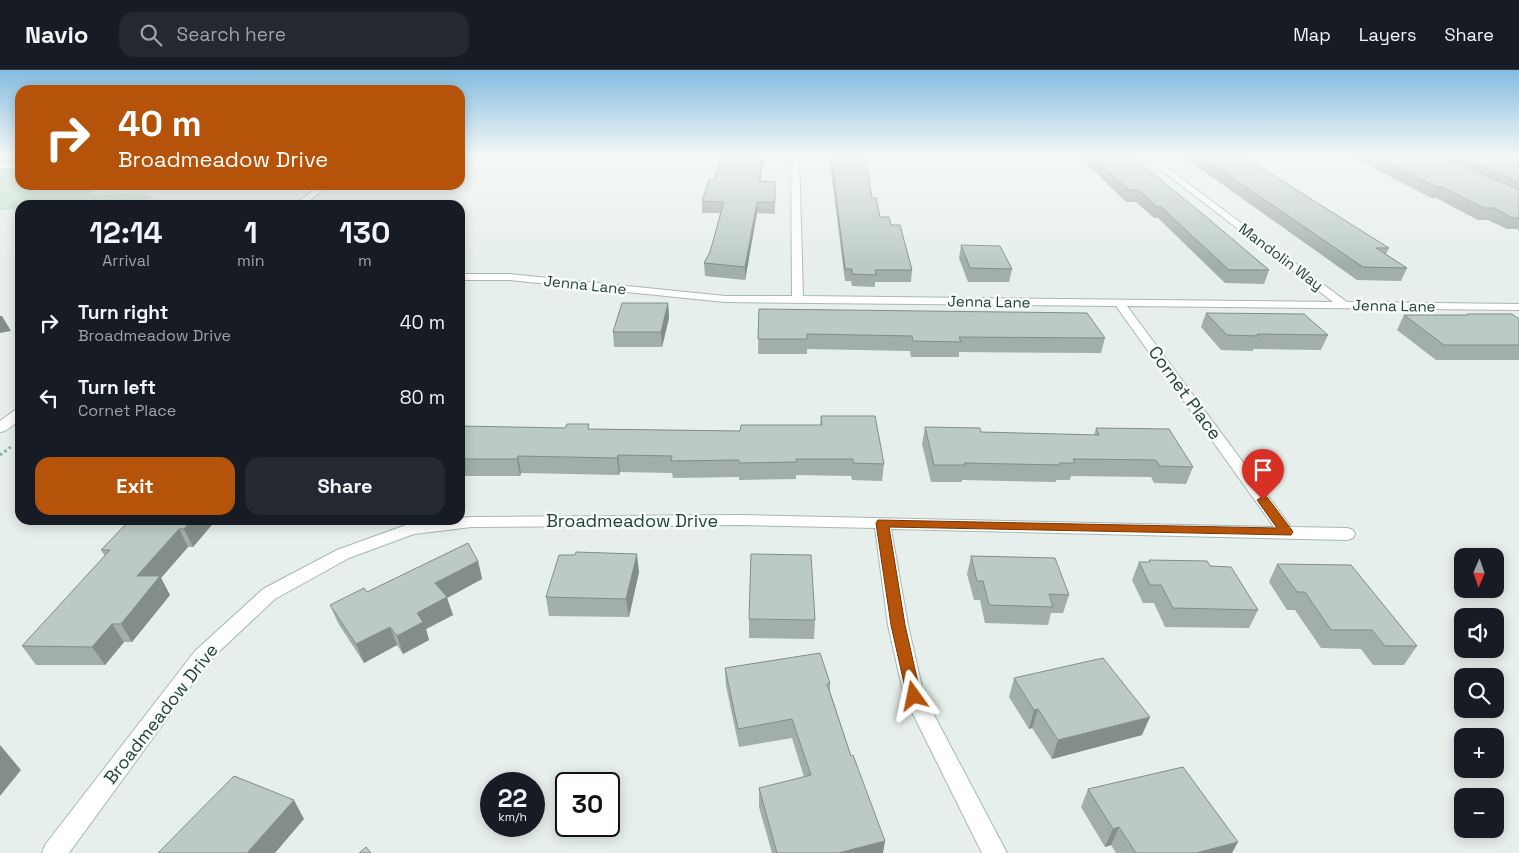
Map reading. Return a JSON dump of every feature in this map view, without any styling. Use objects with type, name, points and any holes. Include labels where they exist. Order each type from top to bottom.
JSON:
[{"type":"street","points":[[305,200],[316,192]]},
{"type":"street","points":[[796,192],[798,300]]},
{"type":"street","name":"Mandolin Way","points":[[1194,192],[1344,305]]},
{"type":"street","name":"Jenna Lane","points":[[465,277],[510,277],[692,297],[798,300],[1519,307]]},
{"type":"street","name":"Cornet Place","points":[[1119,303],[1286,532]]},
{"type":"street","points":[[0,428],[15,417]]},
{"type":"street","name":"Broadmeadow Drive","points":[[465,523],[741,520],[1347,534]]},
{"type":"street","points":[[882,523],[898,625],[914,696],[995,853]]},
{"type":"street","name":"Broadmeadow Drive","points":[[54,853],[202,656],[270,594],[343,554],[412,529],[446,525]]},
{"type":"green space","points":[[0,192],[92,192],[89,195],[138,193],[156,198],[145,200],[15,200],[15,210],[0,210]]},
{"type":"building","points":[[705,192],[775,192],[775,202],[757,202],[745,267],[704,263],[710,252],[724,202],[702,201]]},
{"type":"building","points":[[835,192],[871,192],[872,198],[876,198],[880,217],[889,217],[891,225],[900,225],[912,270],[875,270],[876,275],[852,274],[852,269],[845,269]]},
{"type":"building","points":[[1141,192],[1175,192],[1269,270],[1229,270],[1161,207],[1157,207]]},
{"type":"building","points":[[1253,192],[1299,192],[1389,248],[1376,248],[1407,268],[1363,267]]},
{"type":"building","points":[[1451,192],[1519,192],[1519,218],[1513,218],[1494,208],[1484,208]]},
{"type":"building","points":[[961,245],[1000,246],[1012,269],[970,268]]},
{"type":"building","points":[[622,303],[668,303],[661,332],[613,332]]},
{"type":"building","points":[[759,309],[1087,313],[1105,338],[959,337],[961,342],[913,341],[912,336],[807,334],[807,339],[758,339]]},
{"type":"building","points":[[1206,313],[1304,314],[1328,335],[1227,335]]},
{"type":"building","points":[[1512,314],[1519,319],[1519,345],[1444,345],[1404,315],[1468,315]]},
{"type":"building","points":[[821,416],[875,416],[884,464],[853,463],[853,459],[796,459],[797,462],[739,463],[739,460],[671,461],[672,456],[618,455],[617,458],[518,456],[517,459],[465,459],[465,426],[565,428],[567,424],[589,424],[588,429],[740,431],[741,425],[822,425]]},
{"type":"building","points":[[925,427],[980,428],[981,432],[1099,435],[1096,428],[1169,429],[1193,467],[1160,466],[1156,460],[1073,459],[1075,463],[1059,463],[1060,465],[964,463],[965,465],[934,465]]},
{"type":"building","points":[[125,525],[188,525],[184,529],[179,529],[137,576],[160,576],[121,624],[112,624],[92,647],[22,646],[110,550],[101,550]]},
{"type":"building","points":[[468,543],[478,561],[435,583],[447,597],[417,613],[423,622],[397,636],[390,627],[356,644],[330,605],[364,588],[367,592]]},
{"type":"building","points":[[576,552],[637,554],[626,599],[546,597],[559,555],[575,555]]},
{"type":"building","points":[[751,554],[811,555],[815,620],[749,619]]},
{"type":"building","points":[[971,556],[1055,558],[1069,595],[1049,594],[1053,607],[989,605],[983,581],[977,581]]},
{"type":"building","points":[[1149,560],[1207,561],[1210,566],[1231,567],[1258,610],[1173,608],[1161,585],[1150,585],[1139,562],[1150,562]]},
{"type":"building","points":[[1277,564],[1351,565],[1417,646],[1385,646],[1372,630],[1331,630],[1305,592],[1297,592]]},
{"type":"building","points":[[820,653],[830,683],[827,684],[851,756],[853,755],[885,841],[838,853],[777,853],[759,788],[811,775],[792,719],[738,729],[725,668]]},
{"type":"building","points":[[1103,658],[1150,717],[1058,740],[1038,709],[1034,710],[1014,678]]},
{"type":"building","points":[[1183,767],[1238,842],[1196,853],[1136,853],[1119,827],[1113,829],[1088,789]]},
{"type":"building","points":[[234,776],[294,800],[247,853],[158,853]]},
{"type":"building","points":[[366,847],[371,853],[359,853]]},
{"type":"route","points":[[914,696],[898,625],[882,523],[1286,532],[1263,500]]}]
